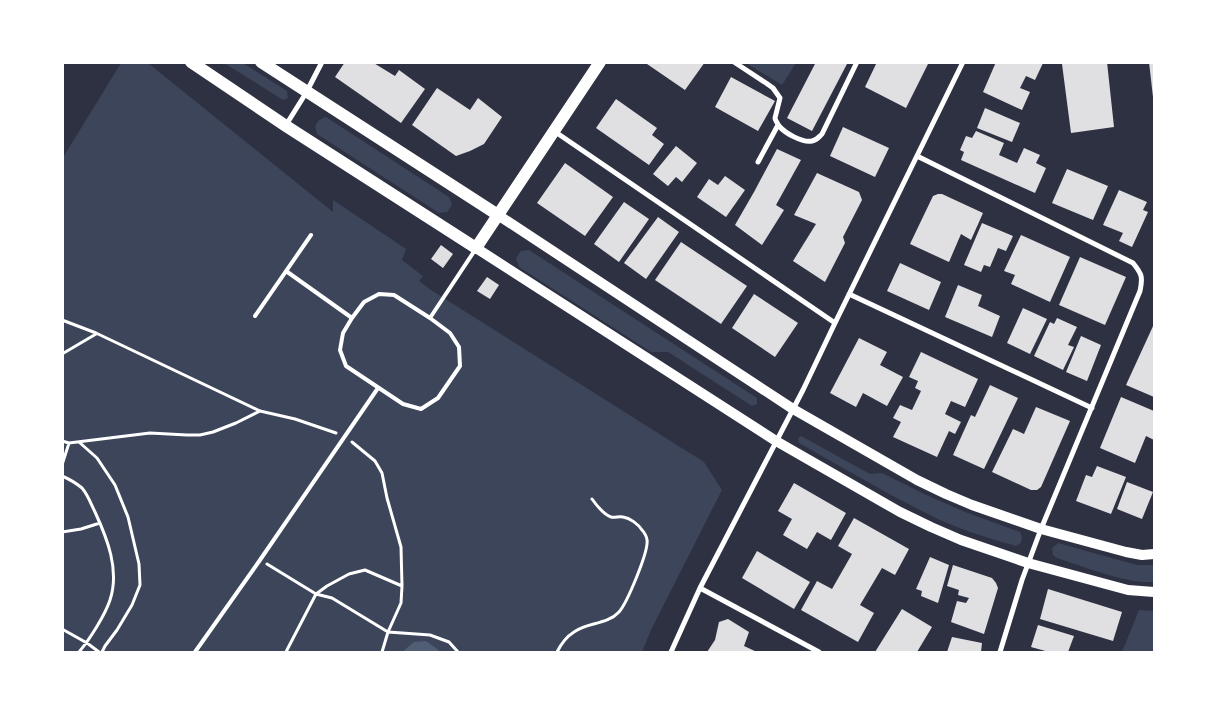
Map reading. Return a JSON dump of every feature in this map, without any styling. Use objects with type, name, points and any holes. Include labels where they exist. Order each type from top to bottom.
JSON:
[{"type":"main road","points":[[191,62],[286,126],[776,441],[900,512],[961,540],[1028,563],[1128,590],[1154,592]]},
{"type":"main road","points":[[260,62],[498,215],[793,409],[917,480],[972,505],[1041,529],[1126,552],[1142,555],[1154,554]]},
{"type":"main road","points":[[476,248],[600,62]]},
{"type":"street","points":[[286,126],[322,62]]},
{"type":"street","points":[[734,62],[773,88],[780,98],[775,118],[778,125],[785,132],[810,142],[817,140],[822,134],[857,62]]},
{"type":"street","points":[[671,652],[700,588],[793,409],[963,62]]},
{"type":"street","points":[[758,162],[778,125]]},
{"type":"street","points":[[554,130],[834,322]]},
{"type":"street","points":[[917,156],[1133,263],[1141,272],[1140,291],[1041,529],[1028,563],[1000,652]]},
{"type":"street","points":[[849,294],[1092,408]]},
{"type":"street","points":[[700,588],[819,652]]},
{"type":"lane","points":[[255,316],[311,235]]},
{"type":"lane","points":[[430,318],[476,248]]},
{"type":"lane","points":[[286,271],[352,318]]},
{"type":"lane","points":[[379,294],[394,296],[430,318],[450,333],[459,347],[460,366],[438,398],[421,408],[403,404],[346,366],[340,350],[343,333],[364,302],[379,294]]},
{"type":"lane","points":[[196,652],[378,388]]},
{"type":"path","points":[[62,320],[260,411],[295,419],[345,436],[375,461],[382,473],[400,548],[402,586],[401,602],[382,652]]},
{"type":"path","points":[[62,354],[96,334]]},
{"type":"path","points":[[62,441],[69,443],[150,433],[200,435],[236,424],[260,411]]},
{"type":"path","points":[[62,629],[101,652],[132,605],[140,585],[139,564],[128,517],[115,486],[97,458],[79,442]]},
{"type":"path","points":[[62,465],[69,443]]},
{"type":"path","points":[[62,476],[73,481],[82,489],[89,500],[100,523],[113,564],[114,582],[110,599],[87,643],[80,652]]},
{"type":"path","points":[[557,652],[562,642],[574,631],[606,621],[619,612],[630,593],[648,541],[642,530],[635,523],[624,517],[612,517],[603,512],[592,499]]},
{"type":"path","points":[[62,532],[100,523]]},
{"type":"path","points":[[260,560],[316,594],[332,598],[388,632],[430,635],[449,642],[458,652]]},
{"type":"path","points":[[286,652],[316,594],[348,574],[364,570],[402,586]]},
{"type":"shaded area","points":[[796,62],[782,85],[746,63]]},
{"type":"shaded area","points":[[121,63],[148,63],[333,212],[333,200],[406,249],[402,260],[423,276],[419,281],[431,290],[704,462],[722,490],[651,630],[642,652],[63,652],[62,159]]},
{"type":"shaded area","points":[[224,63],[243,63],[287,91],[288,98],[283,100]]},
{"type":"shaded area","points":[[326,117],[449,197],[452,205],[447,212],[439,213],[317,134],[315,126],[319,120]]},
{"type":"shaded area","points":[[529,250],[757,398],[757,404],[752,406],[668,352],[651,352],[519,267],[516,258],[521,251]]},
{"type":"shaded area","points":[[801,436],[870,474],[882,473],[965,512],[1020,532],[1022,537],[1021,543],[1016,546],[940,520],[799,443],[798,438]]},
{"type":"shaded area","points":[[1058,543],[1137,565],[1154,565],[1154,582],[1118,578],[1057,558],[1053,555],[1052,548]]},
{"type":"shaded area","points":[[1139,610],[1154,611],[1154,652],[1122,652]]},
{"type":"shaded area","points":[[426,641],[440,652],[402,652],[414,642]]},
{"type":"building","points":[[345,62],[372,62],[395,76],[399,70],[425,89],[401,123],[335,77]]},
{"type":"building","points":[[648,62],[705,62],[685,90],[647,64]]},
{"type":"building","points":[[816,62],[848,62],[812,131],[787,118]]},
{"type":"building","points":[[877,62],[929,62],[906,108],[865,87]]},
{"type":"building","points":[[996,62],[1043,63],[1035,80],[1026,76],[1020,88],[1030,92],[1022,110],[983,92]]},
{"type":"building","points":[[1073,62],[1107,62],[1114,127],[1071,133],[1062,64]]},
{"type":"building","points":[[1149,62],[1154,62],[1154,97],[1153,97]]},
{"type":"building","points":[[731,77],[775,101],[758,131],[715,107]]},
{"type":"building","points":[[437,88],[470,110],[478,98],[502,117],[484,144],[456,156],[412,125]]},
{"type":"building","points":[[616,99],[657,128],[652,135],[664,144],[649,165],[596,128]]},
{"type":"building","points":[[985,108],[1020,123],[1012,142],[977,128]]},
{"type":"building","points":[[843,127],[889,148],[875,177],[830,156]]},
{"type":"building","points":[[976,131],[1004,143],[999,155],[1017,163],[1024,148],[1040,155],[1036,163],[1046,168],[1035,193],[961,160],[964,152],[960,150],[966,136],[972,138]]},
{"type":"building","points":[[676,146],[697,163],[682,182],[676,177],[668,186],[653,174]]},
{"type":"building","points":[[777,149],[801,160],[776,205],[784,210],[762,245],[735,225]]},
{"type":"building","points":[[565,163],[613,197],[585,236],[537,203]]},
{"type":"building","points":[[1067,169],[1108,186],[1093,220],[1052,203]]},
{"type":"building","points":[[817,173],[859,192],[862,200],[843,237],[845,243],[825,282],[793,261],[816,224],[794,215]]},
{"type":"building","points":[[725,176],[745,190],[726,217],[697,197],[709,179],[718,185]]},
{"type":"building","points":[[1119,190],[1147,202],[1143,210],[1148,212],[1132,247],[1119,241],[1123,233],[1103,225]]},
{"type":"building","points":[[942,194],[983,213],[971,240],[961,234],[949,262],[910,244],[933,196]]},
{"type":"building","points":[[624,202],[649,219],[619,262],[594,244]]},
{"type":"building","points":[[658,217],[679,232],[646,279],[624,263]]},
{"type":"building","points":[[982,223],[1013,236],[1006,251],[998,248],[990,267],[984,265],[981,272],[964,265]]},
{"type":"building","points":[[1021,235],[1070,257],[1050,302],[1011,284],[1015,275],[1004,271]]},
{"type":"building","points":[[681,242],[747,286],[721,324],[655,280]]},
{"type":"building","points":[[441,245],[453,254],[443,268],[431,259]]},
{"type":"building","points":[[1080,257],[1126,277],[1105,325],[1059,305]]},
{"type":"building","points":[[900,263],[941,282],[929,310],[887,291]]},
{"type":"building","points":[[487,277],[499,285],[490,299],[477,291]]},
{"type":"building","points":[[958,285],[982,295],[978,306],[1000,316],[992,337],[945,317]]},
{"type":"building","points":[[754,294],[798,323],[775,357],[732,328]]},
{"type":"building","points":[[1023,308],[1047,319],[1030,354],[1007,343]]},
{"type":"building","points":[[1057,318],[1077,327],[1068,345],[1074,347],[1063,370],[1034,356],[1050,322],[1054,324]]},
{"type":"building","points":[[1154,324],[1154,397],[1126,385]]},
{"type":"building","points":[[1081,336],[1101,345],[1087,381],[1066,372]]},
{"type":"building","points":[[859,338],[887,352],[880,365],[903,377],[887,406],[863,393],[856,407],[830,393]]},
{"type":"building","points":[[921,352],[978,379],[965,407],[951,401],[945,414],[961,422],[955,434],[949,431],[937,457],[893,437],[901,422],[893,418],[900,405],[912,410],[921,391],[915,388],[918,381],[909,377]]},
{"type":"building","points":[[990,385],[1018,398],[984,469],[953,455],[971,415],[975,417]]},
{"type":"building","points":[[1121,397],[1154,411],[1154,440],[1146,436],[1135,463],[1100,448]]},
{"type":"building","points":[[1036,407],[1070,421],[1041,487],[1037,490],[1031,490],[992,472],[1013,429],[1024,434]]},
{"type":"building","points":[[1097,466],[1126,477],[1111,514],[1076,501],[1086,475],[1092,477]]},
{"type":"building","points":[[1127,482],[1153,492],[1142,519],[1117,509]]},
{"type":"building","points":[[794,483],[846,513],[831,540],[817,532],[807,549],[783,535],[792,519],[778,511]]},
{"type":"building","points":[[854,518],[909,549],[895,575],[882,568],[860,605],[874,613],[858,642],[801,610],[817,581],[832,589],[852,554],[838,546]]},
{"type":"building","points":[[757,551],[810,582],[794,609],[742,578]]},
{"type":"building","points":[[930,557],[949,565],[938,603],[921,596],[922,591],[916,589]]},
{"type":"building","points":[[953,565],[992,578],[996,583],[998,588],[984,634],[951,622],[957,601],[966,603],[969,598],[958,595],[959,590],[947,586]]},
{"type":"building","points":[[1048,589],[1122,612],[1113,641],[1040,619]]},
{"type":"building","points":[[902,609],[932,627],[917,652],[875,652]]},
{"type":"building","points":[[728,619],[749,632],[744,646],[757,652],[707,652],[715,640],[719,622]]},
{"type":"building","points":[[1038,625],[1074,636],[1068,652],[1049,652],[1031,647]]},
{"type":"building","points":[[952,637],[982,643],[981,652],[947,652]]}]
